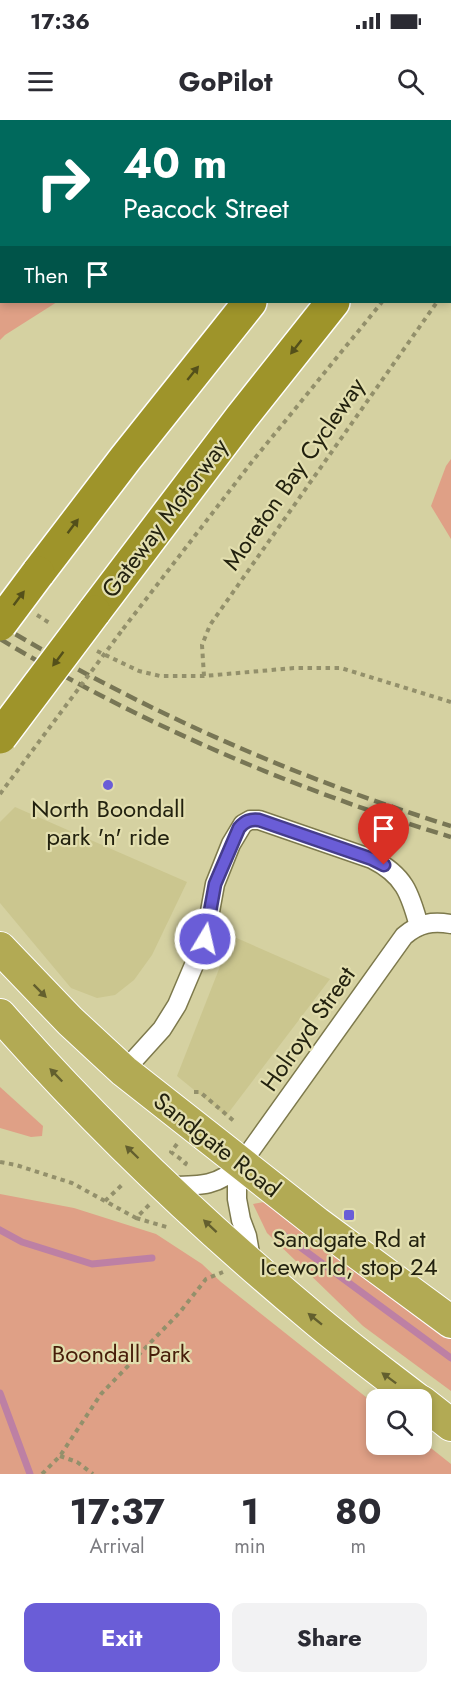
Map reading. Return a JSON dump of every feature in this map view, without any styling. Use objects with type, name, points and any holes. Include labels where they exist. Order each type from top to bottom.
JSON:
[{"type":"highway","points":[[0,624],[132,450],[249,303]]},
{"type":"highway","name":"Gateway Motorway","points":[[0,736],[241,418],[332,303]]},
{"type":"highway","name":"Sandgate Road","points":[[0,948],[70,1021],[124,1071],[317,1223],[451,1322]]},
{"type":"highway","points":[[0,1015],[32,1052],[168,1185],[238,1269],[311,1316],[404,1389]]},
{"type":"highway","points":[[432,1410],[451,1425]]},
{"type":"street","points":[[124,1071],[162,1029],[177,1005],[205,939],[218,875],[235,836],[247,822],[254,819],[259,820],[384,865],[407,889],[418,926],[434,922],[451,924]]},
{"type":"street","name":"Holroyd Street","points":[[241,1164],[396,946],[404,936],[418,926]]},
{"type":"street","points":[[168,1185],[188,1186],[216,1182],[229,1176],[241,1164]]},
{"type":"street","points":[[238,1269],[247,1236],[237,1199],[237,1181],[241,1164]]},
{"type":"path","points":[[0,794],[123,629],[259,454],[381,303]]},
{"type":"path","name":"Moreton Bay Cycleway","points":[[436,303],[210,626],[202,645],[204,675],[294,668],[341,668],[451,702]]},
{"type":"path","points":[[200,1092],[240,1126]]},
{"type":"path","points":[[0,1162],[72,1183],[136,1218],[186,1163],[171,1152],[183,1137]]},
{"type":"path","points":[[43,1473],[60,1456],[101,1394],[180,1312],[206,1279],[238,1269]]},
{"type":"path","points":[[60,1456],[77,1462],[93,1474]]},
{"type":"shaded area","points":[[15,807],[187,882],[152,955],[134,980],[115,995],[97,998],[71,988],[0,903],[0,822]]},
{"type":"shaded area","points":[[232,936],[330,979],[226,1116],[177,1076]]},
{"type":"green space","points":[[0,303],[55,303],[5,335],[0,340]]},
{"type":"green space","points":[[451,459],[451,539],[431,506],[446,466]]},
{"type":"green space","points":[[0,1087],[43,1126],[42,1136],[31,1137],[0,1128]]},
{"type":"green space","name":"Boondall Park","points":[[0,1194],[74,1208],[156,1234],[202,1264],[221,1282],[366,1397],[366,1455],[432,1455],[432,1449],[451,1464],[451,1474],[0,1474]]},
{"type":"green space","points":[[264,1202],[289,1210],[451,1327],[451,1391],[363,1326],[267,1233],[253,1204]]},
{"type":"waterway","points":[[0,1230],[22,1242],[92,1264],[152,1258]]},
{"type":"waterway","points":[[281,1233],[451,1358]]},
{"type":"waterway","points":[[0,1393],[30,1474]]},
{"type":"railway","points":[[0,625],[108,685],[220,739],[334,786],[451,826]]},
{"type":"railway","points":[[0,639],[108,699],[219,752],[334,798],[451,837]]},
{"type":"place","name":"North Boondall park 'n' ride","points":[[108,785]]},
{"type":"place","name":"Sandgate Rd at Iceworld, stop 24","points":[[349,1215]]},
{"type":"route","points":[[205,939],[218,875],[239,828],[250,820],[259,820],[384,865]]}]
